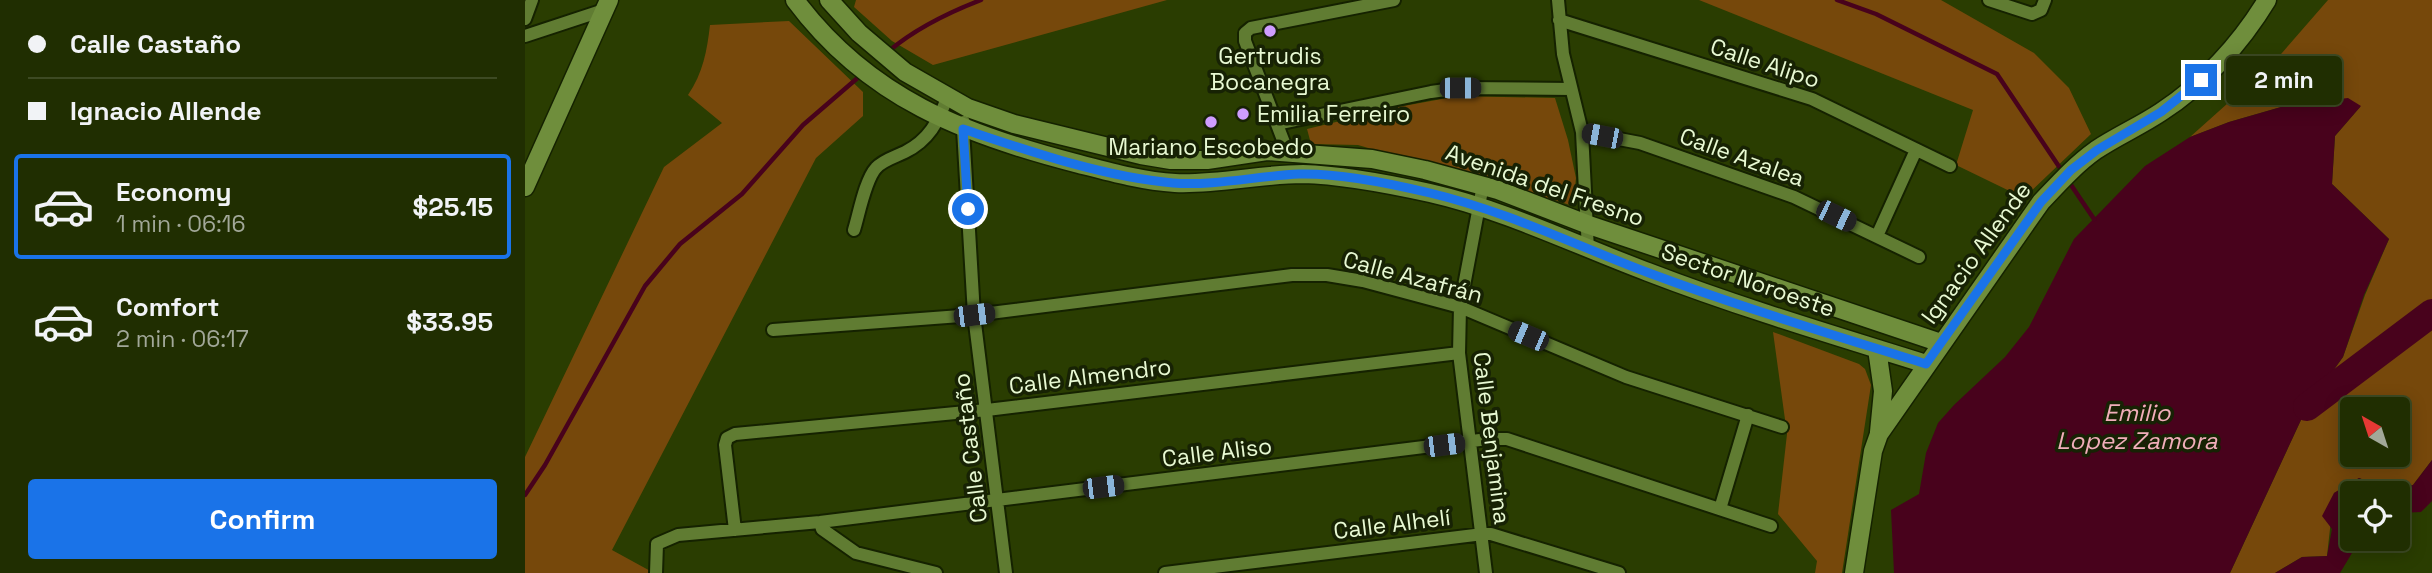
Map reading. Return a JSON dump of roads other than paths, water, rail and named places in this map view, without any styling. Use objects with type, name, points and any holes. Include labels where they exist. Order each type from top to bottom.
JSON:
[{"type":"street","name":"Avenida del Fresno","points":[[795,0],[809,19],[841,51],[885,86],[963,129],[1061,159],[1172,183],[1215,183],[1301,174],[1324,175],[1430,193],[1479,207]]},
{"type":"street","points":[[1288,153],[1245,41],[1245,33],[1251,28],[1394,0]]},
{"type":"street","points":[[1558,0],[1571,89],[1582,132],[1589,225],[1588,250]]},
{"type":"street","points":[[1989,0],[2032,14],[2043,5]]},
{"type":"street","name":"Ignacio Allende","points":[[1854,573],[1873,451],[1879,434],[2041,202],[2071,170],[2097,150],[2161,112],[2193,88],[2234,46],[2267,0]]},
{"type":"street","name":"Avenida del Fresno","points":[[833,2],[859,33],[898,66],[947,98],[968,108],[1051,134],[1171,160],[1207,160],[1267,151],[1372,159],[1483,185],[1589,225],[1941,343]]},
{"type":"street","points":[[525,36],[606,5]]},
{"type":"street","points":[[525,187],[533,154],[606,5]]},
{"type":"street","name":"Calle Alipo","points":[[1559,20],[1812,99],[1950,166]]},
{"type":"street","points":[[1277,124],[1441,90],[1571,89]]},
{"type":"street","points":[[853,230],[876,169],[922,143],[939,118],[947,98]]},
{"type":"street","name":"Calle Castaño","points":[[968,108],[963,129],[974,315],[1006,573]]},
{"type":"street","name":"Calle Azalea","points":[[1582,132],[1640,143],[1794,197],[1919,257]]},
{"type":"street","points":[[1877,236],[1916,150]]},
{"type":"street","name":"Calle Benjamina","points":[[1483,185],[1459,307],[1459,353],[1486,573]]},
{"type":"street","name":"Sector Noroeste","points":[[1479,207],[1537,227],[1652,274],[1926,364]]},
{"type":"street","name":"Calle Azafrán","points":[[773,330],[974,315],[1292,275],[1327,275],[1363,281],[1459,307],[1626,377],[1782,427]]},
{"type":"street","points":[[1877,349],[1883,391],[1879,434]]},
{"type":"street","name":"Calle Almendro","points":[[735,530],[725,445],[727,438],[735,433],[987,410],[1459,353]]},
{"type":"street","points":[[1720,509],[1748,415]]},
{"type":"street","name":"Calle Aliso","points":[[656,573],[657,544],[678,536],[820,522],[1507,439],[1771,526]]},
{"type":"street","points":[[820,522],[822,529],[856,553],[936,573]]},
{"type":"street","name":"Calle Alhelí","points":[[1165,573],[1483,534],[1491,534],[1619,573]]},
{"type":"water","name":"Emilio Lopez Zamora","points":[[2348,98],[2361,106],[2335,136],[2332,184],[2389,239],[2364,295],[2343,357],[2307,407],[2230,573],[1894,573],[1891,510],[1919,494],[1926,453],[1938,423],[2005,357],[2029,327],[2074,239],[2145,166],[2190,137],[2229,122],[2288,105]]},
{"type":"water","points":[[2432,460],[2432,501],[2421,512],[2410,512],[2410,485]]},
{"type":"water","points":[[2340,489],[2340,551],[2352,553],[2340,573],[2275,573],[2302,557],[2327,556],[2332,529],[2322,516],[2334,493]]},
{"type":"waterway","points":[[889,51],[933,22],[981,0]]},
{"type":"waterway","points":[[1837,0],[1876,14],[1997,74],[2064,174]]},
{"type":"waterway","points":[[525,495],[545,465],[645,286],[680,244],[742,194],[803,125],[861,75]]},
{"type":"waterway","points":[[2069,182],[2094,219]]},
{"type":"waterway","points":[[2307,407],[2432,313]]},
{"type":"place","name":"Gertrudis Bocanegra","points":[[1270,31]]},
{"type":"place","name":"Emilia Ferreiro","points":[[1243,114]]},
{"type":"place","name":"Mariano Escobedo","points":[[1211,122]]}]
